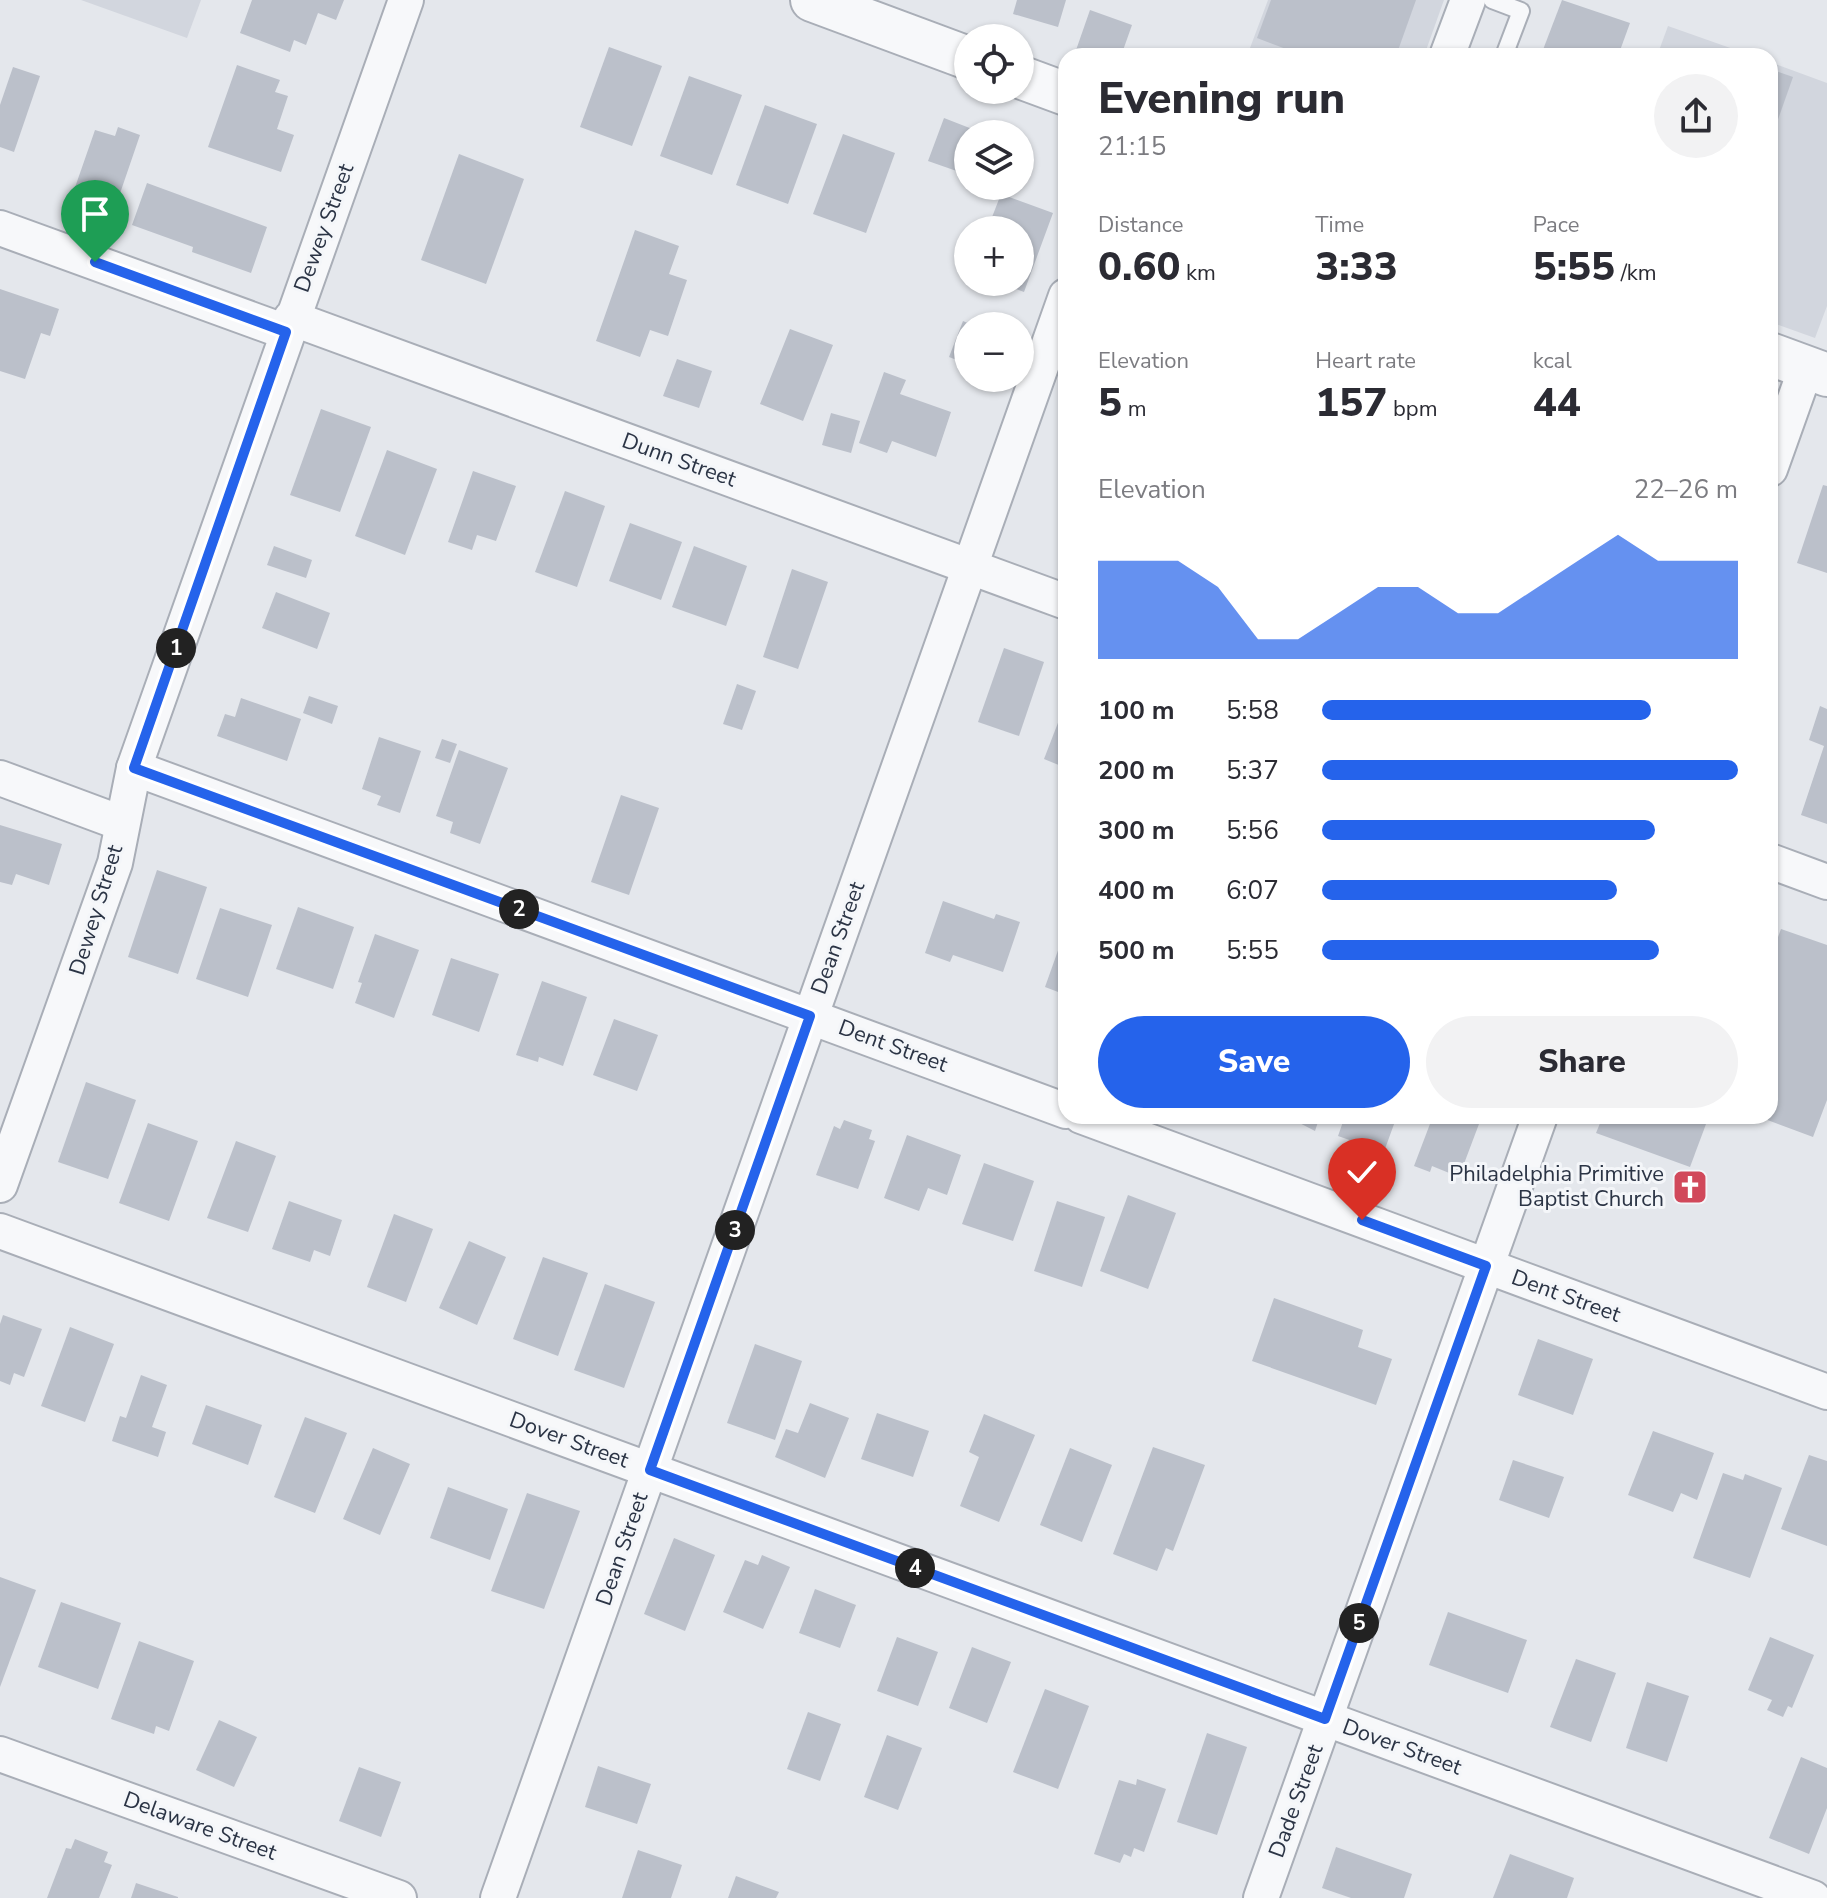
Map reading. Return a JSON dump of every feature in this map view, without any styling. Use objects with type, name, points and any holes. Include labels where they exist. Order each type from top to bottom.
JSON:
[{"type":"street","name":"Dewey Street","points":[[0,1185],[115,863],[134,768],[406,0]]},
{"type":"street","points":[[812,0],[954,53]]},
{"type":"street","points":[[1450,48],[1468,0]]},
{"type":"street","points":[[1034,82],[1058,91]]},
{"type":"street","name":"Dunn Street","points":[[0,228],[289,325],[1058,599]]},
{"type":"street","name":"Dean Street","points":[[498,1898],[1058,319]]},
{"type":"street","points":[[1778,442],[1801,366]]},
{"type":"street","name":"Dent Street","points":[[134,768],[1058,1108]]},
{"type":"street","points":[[0,778],[121,823]]},
{"type":"street","points":[[1778,864],[1827,882]]},
{"type":"street","name":"Dent Street","points":[[1103,1124],[1827,1392]]},
{"type":"street","name":"Dade Street","points":[[1261,1898],[1537,1124]]},
{"type":"street","name":"Dover Street","points":[[0,1231],[1813,1898]]},
{"type":"street","name":"Delaware Street","points":[[0,1754],[399,1898]]},
{"type":"lane","points":[[1492,0],[1521,11],[1507,48]]},
{"type":"shaded area","points":[[81,0],[201,0],[187,38]]},
{"type":"shaded area","points":[[1268,0],[1444,0],[1427,48],[1250,48]]},
{"type":"shaded area","points":[[1668,26],[1730,48],[1660,48]]},
{"type":"shaded area","points":[[1778,65],[1827,83],[1827,306],[1815,338],[1778,325]]},
{"type":"building","points":[[252,0],[344,0],[336,20],[318,13],[306,45],[294,40],[290,52],[240,33]]},
{"type":"building","points":[[1017,0],[1066,0],[1058,27],[1013,14]]},
{"type":"building","points":[[1271,0],[1416,0],[1399,48],[1284,48],[1257,38]]},
{"type":"building","points":[[1562,0],[1630,23],[1621,48],[1544,48]]},
{"type":"building","points":[[1090,10],[1132,25],[1124,48],[1077,48]]},
{"type":"building","points":[[609,47],[662,66],[632,146],[580,127]]},
{"type":"building","points":[[237,65],[280,80],[275,92],[288,96],[277,129],[294,135],[281,172],[208,147]]},
{"type":"building","points":[[13,67],[40,76],[14,152],[0,147],[0,105]]},
{"type":"building","points":[[1778,72],[1793,77],[1778,119]]},
{"type":"building","points":[[689,76],[742,95],[712,175],[660,156]]},
{"type":"building","points":[[765,105],[817,124],[788,204],[736,185]]},
{"type":"building","points":[[944,118],[954,122],[954,170],[928,161]]},
{"type":"building","points":[[118,127],[140,135],[114,211],[72,196],[95,130],[115,136]]},
{"type":"building","points":[[843,134],[895,153],[866,233],[813,214]]},
{"type":"building","points":[[459,154],[524,179],[486,284],[421,260]]},
{"type":"building","points":[[147,183],[267,227],[251,273],[192,252],[193,247],[132,225]]},
{"type":"building","points":[[999,200],[1017,200],[1053,213],[1034,265],[1034,216],[992,216]]},
{"type":"building","points":[[635,230],[679,246],[669,274],[687,280],[668,336],[650,330],[640,357],[596,341]]},
{"type":"building","points":[[0,289],[59,309],[50,336],[41,333],[25,379],[0,371]]},
{"type":"building","points":[[790,329],[833,345],[803,421],[760,404]]},
{"type":"building","points":[[677,359],[712,371],[699,408],[663,396]]},
{"type":"building","points":[[884,372],[906,380],[900,394],[951,412],[936,457],[892,441],[887,453],[859,443]]},
{"type":"building","points":[[321,409],[371,427],[340,512],[290,495]]},
{"type":"building","points":[[831,413],[860,421],[851,453],[822,445]]},
{"type":"building","points":[[387,450],[437,469],[405,555],[355,536]]},
{"type":"building","points":[[473,471],[516,486],[496,541],[477,535],[472,550],[448,542]]},
{"type":"building","points":[[1823,485],[1827,486],[1827,573],[1797,563]]},
{"type":"building","points":[[565,491],[605,506],[577,587],[535,572]]},
{"type":"building","points":[[630,523],[682,542],[661,600],[609,581]]},
{"type":"building","points":[[274,546],[312,560],[306,578],[267,565]]},
{"type":"building","points":[[694,546],[747,566],[726,626],[672,607]]},
{"type":"building","points":[[792,569],[828,582],[798,669],[763,657]]},
{"type":"building","points":[[276,592],[330,613],[317,649],[262,628]]},
{"type":"building","points":[[1004,648],[1044,662],[1019,736],[978,722]]},
{"type":"building","points":[[737,684],[756,691],[742,730],[723,724]]},
{"type":"building","points":[[309,696],[338,706],[332,724],[303,713]]},
{"type":"building","points":[[241,698],[301,719],[287,761],[217,736],[225,714],[235,717]]},
{"type":"building","points":[[1820,706],[1827,709],[1827,824],[1801,815],[1824,746],[1809,740]]},
{"type":"building","points":[[1058,723],[1058,765],[1044,759]]},
{"type":"building","points":[[379,737],[421,751],[400,813],[377,805],[381,796],[362,789]]},
{"type":"building","points":[[442,739],[457,744],[450,763],[435,758]]},
{"type":"building","points":[[459,750],[508,768],[480,844],[450,833],[453,822],[436,816]]},
{"type":"building","points":[[621,795],[659,808],[629,895],[591,882]]},
{"type":"building","points":[[0,825],[62,844],[49,885],[16,874],[12,885],[0,882]]},
{"type":"building","points":[[157,870],[207,887],[178,974],[128,957]]},
{"type":"building","points":[[943,901],[994,919],[996,914],[1020,922],[1003,972],[953,955],[950,962],[925,953]]},
{"type":"building","points":[[298,907],[354,927],[333,989],[276,969]]},
{"type":"building","points":[[220,908],[272,925],[248,997],[196,979]]},
{"type":"building","points":[[1781,929],[1827,945],[1827,1100],[1813,1137],[1778,1124],[1778,937]]},
{"type":"building","points":[[375,934],[419,950],[394,1018],[355,1003],[362,983],[358,982]]},
{"type":"building","points":[[1058,950],[1058,992],[1045,987]]},
{"type":"building","points":[[451,958],[499,974],[479,1032],[432,1015]]},
{"type":"building","points":[[542,981],[587,997],[563,1066],[539,1057],[538,1062],[516,1055]]},
{"type":"building","points":[[614,1019],[658,1035],[637,1091],[593,1075]]},
{"type":"building","points":[[86,1082],[136,1100],[108,1179],[58,1162]]},
{"type":"building","points":[[844,1120],[872,1130],[869,1139],[875,1141],[858,1189],[816,1175],[834,1126],[840,1129]]},
{"type":"building","points":[[148,1123],[198,1141],[169,1221],[119,1203]]},
{"type":"building","points":[[1301,1124],[1317,1124],[1315,1131]]},
{"type":"building","points":[[1342,1124],[1394,1124],[1382,1157],[1362,1150],[1364,1145],[1338,1136]]},
{"type":"building","points":[[1430,1124],[1479,1124],[1459,1177],[1432,1166],[1430,1172],[1414,1166]]},
{"type":"building","points":[[1600,1124],[1706,1124],[1690,1167],[1596,1133]]},
{"type":"building","points":[[907,1135],[961,1155],[947,1195],[928,1188],[919,1211],[884,1198]]},
{"type":"building","points":[[236,1141],[276,1156],[248,1232],[207,1218]]},
{"type":"building","points":[[984,1163],[1034,1181],[1013,1241],[962,1224]]},
{"type":"building","points":[[1128,1195],[1176,1213],[1148,1289],[1100,1271]]},
{"type":"building","points":[[289,1201],[342,1220],[330,1256],[314,1250],[310,1262],[272,1249]]},
{"type":"building","points":[[1057,1201],[1105,1217],[1082,1287],[1034,1271]]},
{"type":"building","points":[[394,1214],[433,1229],[406,1302],[367,1287]]},
{"type":"building","points":[[469,1241],[506,1257],[477,1325],[439,1308]]},
{"type":"building","points":[[543,1257],[588,1273],[558,1356],[513,1339]]},
{"type":"building","points":[[605,1284],[655,1302],[624,1388],[574,1370]]},
{"type":"building","points":[[1274,1298],[1363,1330],[1358,1347],[1392,1359],[1376,1405],[1252,1361]]},
{"type":"building","points":[[3,1315],[42,1329],[24,1377],[14,1373],[10,1385],[0,1381],[0,1324]]},
{"type":"building","points":[[70,1327],[114,1344],[85,1422],[41,1406]]},
{"type":"building","points":[[1538,1339],[1593,1359],[1573,1415],[1518,1395]]},
{"type":"building","points":[[755,1344],[802,1361],[775,1440],[727,1423]]},
{"type":"building","points":[[141,1375],[167,1385],[152,1427],[166,1432],[158,1457],[112,1441],[120,1416],[126,1418]]},
{"type":"building","points":[[810,1403],[849,1418],[825,1478],[775,1457],[786,1429],[798,1433]]},
{"type":"building","points":[[206,1405],[262,1425],[248,1465],[192,1444]]},
{"type":"building","points":[[877,1413],[929,1431],[913,1477],[861,1459]]},
{"type":"building","points":[[984,1414],[1035,1435],[999,1522],[960,1506],[979,1457],[969,1452]]},
{"type":"building","points":[[305,1417],[347,1433],[315,1513],[274,1497]]},
{"type":"building","points":[[1653,1431],[1714,1453],[1697,1500],[1681,1493],[1673,1512],[1628,1495]]},
{"type":"building","points":[[1153,1447],[1205,1465],[1173,1551],[1166,1548],[1157,1571],[1113,1554]]},
{"type":"building","points":[[373,1448],[410,1464],[380,1535],[343,1519]]},
{"type":"building","points":[[1070,1448],[1112,1465],[1082,1542],[1040,1525]]},
{"type":"building","points":[[1809,1455],[1827,1461],[1827,1546],[1781,1529]]},
{"type":"building","points":[[1513,1460],[1564,1477],[1549,1518],[1499,1500]]},
{"type":"building","points":[[1723,1473],[1743,1480],[1745,1474],[1782,1488],[1750,1578],[1693,1558]]},
{"type":"building","points":[[448,1487],[508,1509],[490,1560],[430,1538]]},
{"type":"building","points":[[527,1493],[580,1511],[544,1609],[491,1591]]},
{"type":"building","points":[[674,1538],[715,1555],[685,1631],[644,1614]]},
{"type":"building","points":[[762,1555],[790,1567],[763,1629],[723,1612],[745,1560],[758,1565]]},
{"type":"building","points":[[0,1577],[36,1590],[0,1687]]},
{"type":"building","points":[[815,1589],[856,1605],[840,1648],[799,1633]]},
{"type":"building","points":[[61,1602],[121,1623],[98,1689],[38,1667]]},
{"type":"building","points":[[1448,1612],[1527,1640],[1508,1693],[1429,1665]]},
{"type":"building","points":[[897,1637],[938,1652],[918,1706],[877,1691]]},
{"type":"building","points":[[1770,1637],[1814,1655],[1792,1708],[1788,1706],[1783,1717],[1767,1710],[1772,1700],[1748,1690]]},
{"type":"building","points":[[139,1641],[194,1661],[169,1731],[156,1726],[154,1734],[111,1719]]},
{"type":"building","points":[[972,1647],[1011,1662],[987,1723],[949,1708]]},
{"type":"building","points":[[1576,1659],[1616,1673],[1591,1742],[1550,1727]]},
{"type":"building","points":[[1647,1682],[1689,1696],[1667,1762],[1626,1748]]},
{"type":"building","points":[[1045,1689],[1089,1706],[1058,1789],[1013,1772]]},
{"type":"building","points":[[808,1712],[841,1724],[820,1781],[787,1769]]},
{"type":"building","points":[[219,1720],[257,1737],[234,1787],[196,1770]]},
{"type":"building","points":[[1207,1733],[1247,1747],[1217,1835],[1177,1822]]},
{"type":"building","points":[[887,1735],[922,1748],[898,1810],[864,1797]]},
{"type":"building","points":[[1801,1757],[1827,1768],[1827,1808],[1809,1854],[1769,1838]]},
{"type":"building","points":[[598,1766],[651,1784],[637,1824],[585,1807]]},
{"type":"building","points":[[359,1767],[401,1782],[381,1837],[339,1821]]},
{"type":"building","points":[[1137,1779],[1166,1789],[1144,1852],[1134,1848],[1131,1857],[1124,1854],[1120,1863],[1094,1854],[1119,1780],[1136,1785]]},
{"type":"building","points":[[75,1839],[108,1852],[104,1862],[112,1865],[99,1898],[47,1898],[66,1848],[71,1849]]},
{"type":"building","points":[[1336,1847],[1412,1874],[1404,1898],[1351,1898],[1322,1888]]},
{"type":"building","points":[[638,1850],[682,1865],[671,1898],[622,1898]]},
{"type":"building","points":[[1510,1854],[1574,1878],[1567,1898],[1493,1898]]},
{"type":"building","points":[[736,1876],[779,1892],[776,1898],[728,1898]]},
{"type":"building","points":[[136,1883],[178,1897],[178,1898],[131,1898]]},
{"type":"place","name":"Philadelphia Primitive Baptist Church","points":[[1690,1187]]},
{"type":"route","points":[[95,262],[286,332],[134,768],[810,1016],[650,1470],[1325,1719],[1486,1266],[1362,1220]]}]
